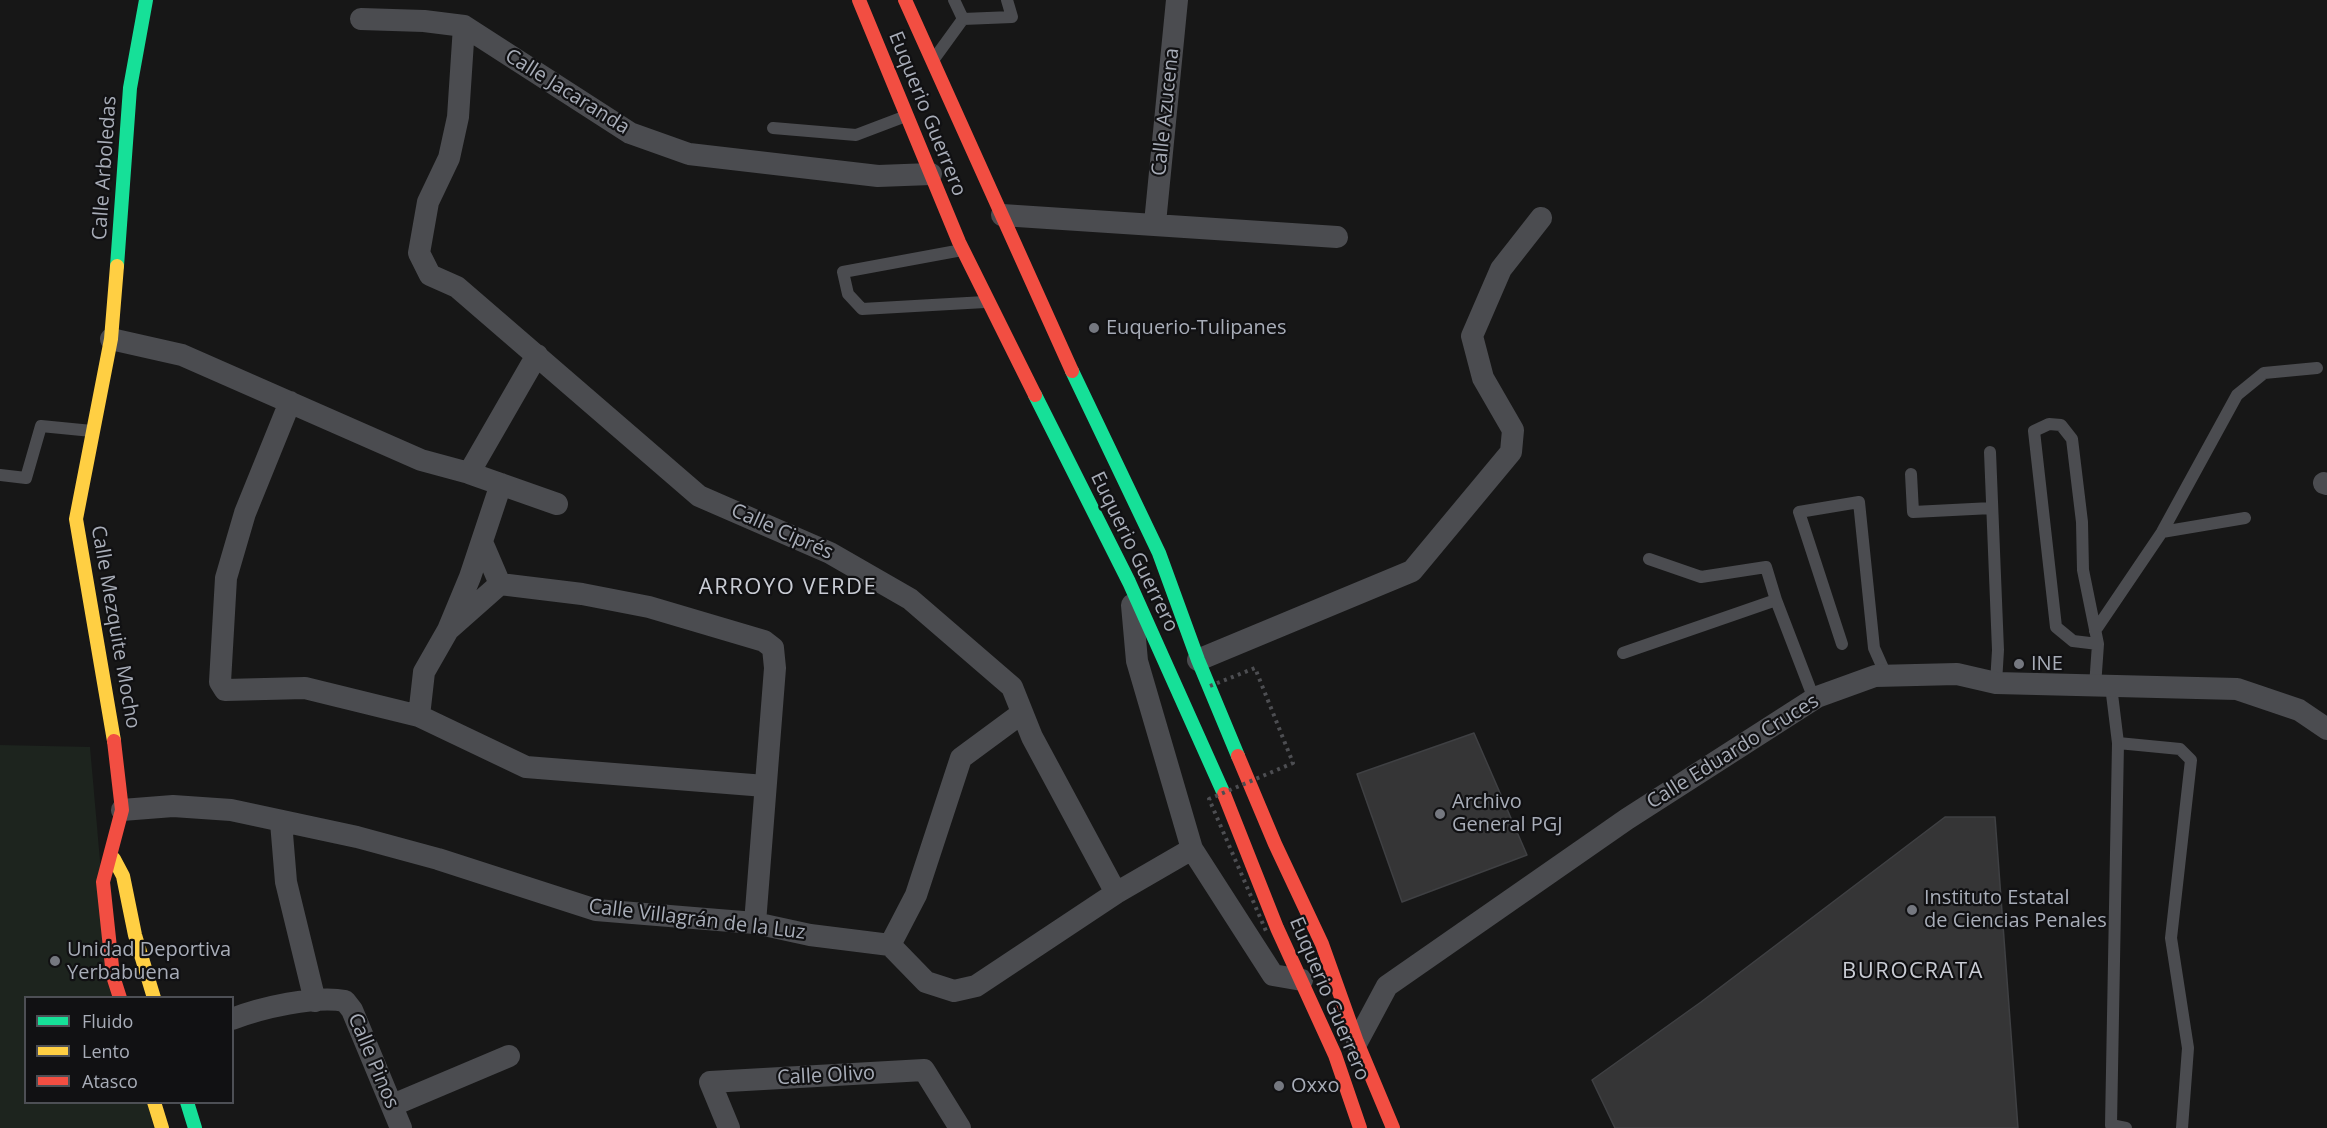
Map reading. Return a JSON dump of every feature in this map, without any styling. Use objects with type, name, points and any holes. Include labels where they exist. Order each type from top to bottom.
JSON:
[{"type":"main road","name":"Calle Arboledas","points":[[111,339],[130,88],[146,0]]},
{"type":"main road","name":"Euquerio Guerrero","points":[[859,0],[963,250],[1130,582],[1335,1055],[1360,1128]]},
{"type":"main road","name":"Euquerio Guerrero","points":[[905,0],[1047,318],[1160,553],[1198,660],[1275,844],[1322,944],[1357,1042],[1393,1128]]},
{"type":"main road","name":"Calle Mezquite Mocho","points":[[111,339],[76,519],[115,745],[122,810],[103,882],[113,976],[119,996]]},
{"type":"main road","points":[[111,852],[123,876],[132,921],[153,996]]},
{"type":"main road","points":[[107,924],[132,921]]},
{"type":"main road","points":[[155,1104],[162,1128]]},
{"type":"main road","points":[[188,1104],[195,1128]]},
{"type":"street","name":"Calle Azucena","points":[[1155,224],[1177,0]]},
{"type":"street","points":[[361,19],[424,21],[464,26]]},
{"type":"street","name":"Calle Jacaranda","points":[[464,26],[630,133],[689,154],[878,176],[931,174]]},
{"type":"street","name":"Calle Ciprés","points":[[464,26],[458,117],[449,158],[428,202],[419,253],[430,275],[457,287],[699,495],[830,553],[910,599],[1012,687],[1032,737],[1116,893]]},
{"type":"street","points":[[1002,215],[1337,237]]},
{"type":"street","points":[[1198,660],[1412,571],[1511,452],[1513,430],[1483,378],[1472,336],[1501,269],[1541,218]]},
{"type":"street","points":[[111,339],[182,355],[421,460],[469,473],[557,504]]},
{"type":"street","points":[[469,473],[537,355]]},
{"type":"street","points":[[290,402],[245,513],[226,578],[220,682],[225,690],[306,688],[419,716],[526,767],[765,786]]},
{"type":"street","points":[[419,716],[424,672],[448,630],[482,542],[501,484]]},
{"type":"street","points":[[482,542],[500,584]]},
{"type":"street","points":[[1130,582],[1137,661],[1192,849],[1273,975],[1302,980]]},
{"type":"street","points":[[448,630],[500,584],[582,594],[649,607],[764,641],[773,648],[775,658],[755,923]]},
{"type":"street","name":"Calle Eduardo Cruces","points":[[1357,1042],[1387,986],[1627,819],[1814,699],[1875,675],[1957,674],[1996,683],[2237,689],[2299,710],[2327,729]]},
{"type":"street","points":[[1022,713],[961,758],[916,895],[890,945],[926,982],[954,991],[976,986],[1116,893],[1192,849]]},
{"type":"street","name":"Calle Villagrán de la Luz","points":[[122,810],[205,806],[357,837],[438,859],[596,910],[755,923],[810,935],[890,945]]},
{"type":"street","points":[[281,822],[286,882],[315,1001]]},
{"type":"street","name":"Calle Pinos","points":[[234,1018],[315,1001],[345,1001],[352,1010],[401,1128]]},
{"type":"street","points":[[393,1105],[509,1056]]},
{"type":"street","name":"Calle Olivo","points":[[729,1128],[710,1082],[924,1070],[960,1128]]},
{"type":"lane","points":[[954,0],[963,19]]},
{"type":"lane","points":[[963,19],[1012,17],[1006,0]]},
{"type":"lane","points":[[933,62],[963,19]]},
{"type":"lane","points":[[773,128],[856,135],[907,116]]},
{"type":"lane","points":[[963,250],[843,272],[848,294],[862,309],[989,302]]},
{"type":"lane","points":[[2095,631],[2162,532],[2237,395],[2264,373],[2317,368]]},
{"type":"lane","points":[[2098,644],[2073,641],[2056,627],[2034,431],[2049,424],[2061,425],[2072,439],[2082,522],[2083,570],[2098,644],[2103,686],[2118,743],[2111,1125],[2126,1128]]},
{"type":"lane","points":[[0,475],[26,477],[41,426],[93,431]]},
{"type":"lane","points":[[1990,452],[1998,650],[1996,683]]},
{"type":"lane","points":[[1911,474],[1913,513],[1992,508]]},
{"type":"lane","points":[[1842,644],[1799,512],[1859,502],[1874,648],[1886,675]]},
{"type":"lane","points":[[2162,532],[2245,518]]},
{"type":"lane","points":[[1649,559],[1701,577],[1766,567],[1776,600],[1814,699]]},
{"type":"lane","points":[[1623,653],[1776,600]]},
{"type":"lane","points":[[2118,743],[2180,749],[2191,760],[2171,938],[2188,1048],[2182,1128]]},
{"type":"path","points":[[1210,686],[1256,668],[1293,763],[1209,799],[1266,931]]},
{"type":"shaded area","name":"Unidad Deportiva Yerbabuena","points":[[0,745],[90,747],[112,996],[24,996],[24,1104],[147,1104],[154,1128],[0,1128]]},
{"type":"building","name":"Archivo General PGJ","points":[[1474,733],[1527,855],[1402,902],[1357,774]]},
{"type":"building","name":"Instituto Estatal de Ciencias Penales","points":[[1945,817],[1995,817],[2018,1128],[1615,1128],[1592,1080],[1701,1002]]},
{"type":"traffic: fast","points":[[117,266],[130,88],[146,0]]},
{"type":"traffic: fast","points":[[1072,371],[1159,553],[1198,660],[1238,756]]},
{"type":"traffic: fast","points":[[1035,395],[1129,582],[1224,794]]},
{"type":"traffic: fast","points":[[188,1104],[195,1128]]},
{"type":"traffic: slow","points":[[114,741],[76,519],[111,339],[117,266]]},
{"type":"traffic: slow","points":[[114,859],[123,876],[135,935],[153,996]]},
{"type":"traffic: slow","points":[[155,1104],[162,1128]]},
{"type":"traffic: jam","points":[[859,0],[959,242],[1035,395]]},
{"type":"traffic: jam","points":[[905,0],[1072,371]]},
{"type":"traffic: jam","points":[[114,741],[122,810],[103,882],[113,976],[119,996]]},
{"type":"traffic: jam","points":[[1238,756],[1275,844],[1322,944],[1357,1042],[1393,1128]]},
{"type":"traffic: jam","points":[[1224,794],[1277,928],[1335,1055],[1360,1128]]},
{"type":"place","name":"Euquerio-Tulipanes","points":[[1094,328]]},
{"type":"place","name":"INE","points":[[2019,664]]},
{"type":"place","name":"Archivo General PGJ","points":[[1440,814]]},
{"type":"place","name":"Instituto Estatal de Ciencias Penales","points":[[1912,910]]},
{"type":"place","name":"Unidad Deportiva Yerbabuena","points":[[55,961]]},
{"type":"place","name":"Oxxo","points":[[1279,1086]]},
{"type":"district","name":"ARROYO VERDE","points":[[788,588]]},
{"type":"district","name":"BUROCRATA","points":[[1913,972]]}]
